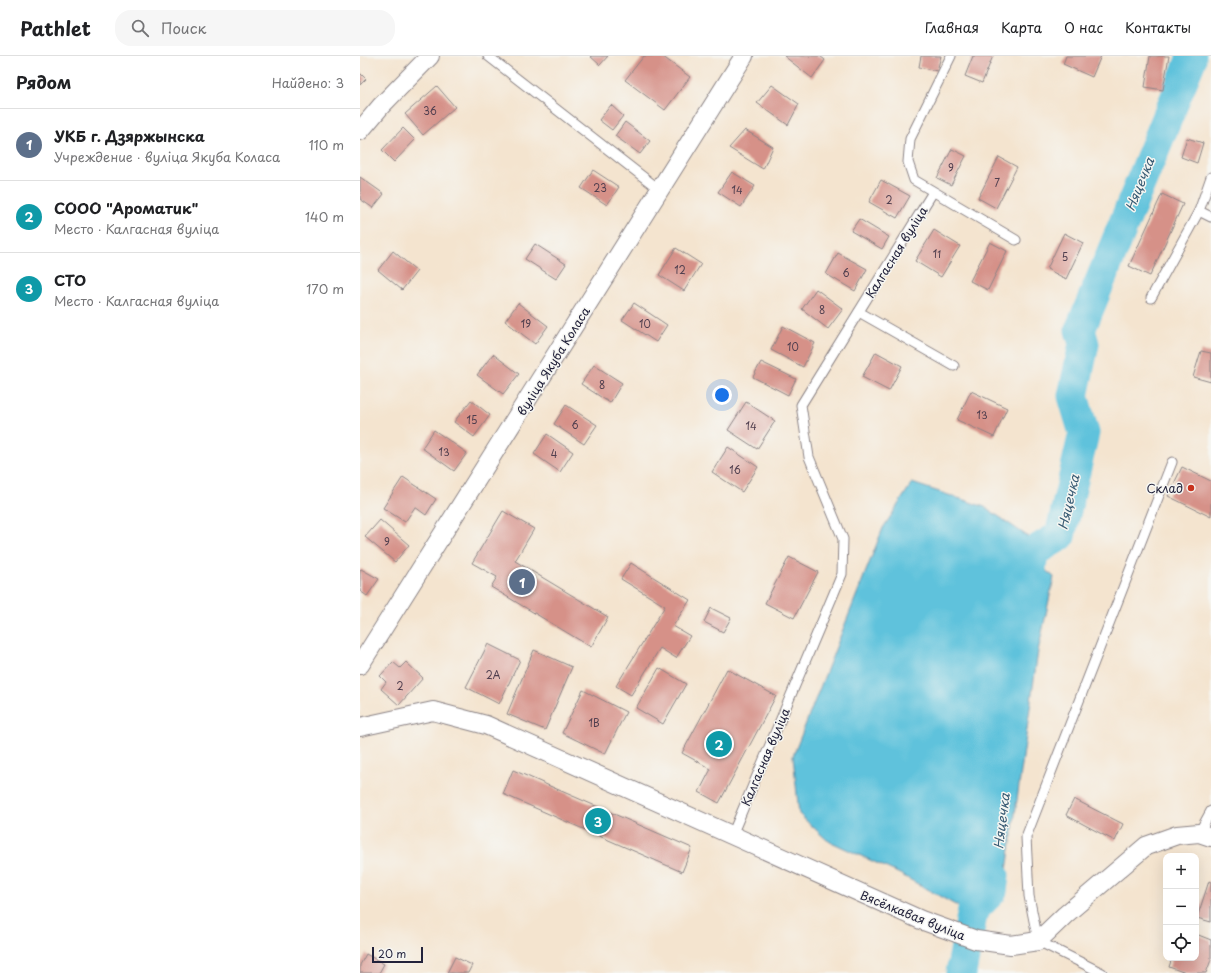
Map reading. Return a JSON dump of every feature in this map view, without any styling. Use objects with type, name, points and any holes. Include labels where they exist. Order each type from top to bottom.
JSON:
[{"type":"street","points":[[360,131],[381,106],[430,56]]},
{"type":"street","name":"вуліца Якуба Коласа","points":[[360,665],[744,56]]},
{"type":"street","points":[[360,727],[433,711],[486,725],[732,835]]},
{"type":"street","name":"Вясёлкавая вуліца","points":[[732,835],[920,920],[976,940],[1011,945],[1038,941]]},
{"type":"street","points":[[1038,941],[1065,915],[1146,846],[1177,835],[1205,835]]},
{"type":"lane","points":[[488,56],[660,190]]},
{"type":"lane","name":"Калгасная вуліца","points":[[951,56],[910,139],[908,162],[914,180],[1016,240]]},
{"type":"lane","points":[[1151,298],[1198,211],[1211,177]]},
{"type":"lane","name":"Калгасная вуліца","points":[[732,835],[842,574],[843,539],[809,457],[801,405],[933,192]]},
{"type":"lane","points":[[1198,211],[1211,217]]},
{"type":"lane","name":"Калгасная вуліца","points":[[859,312],[954,366]]},
{"type":"lane","points":[[1102,973],[1038,941],[1030,896],[1026,837],[1172,462]]},
{"type":"lane","points":[[1205,835],[1211,811]]},
{"type":"water","points":[[912,483],[985,507],[1027,536],[1033,560],[1054,577],[1038,651],[1003,899],[968,912],[900,874],[827,840],[799,814],[793,756],[883,528]]},
{"type":"building","points":[[590,56],[608,56],[600,65]]},
{"type":"building","points":[[644,56],[662,56],[690,77],[665,110],[625,80]]},
{"type":"building","points":[[784,56],[820,56],[825,60],[812,78]]},
{"type":"building","points":[[921,56],[941,56],[937,71],[919,67]]},
{"type":"building","points":[[973,56],[993,56],[982,83],[965,76]]},
{"type":"building","points":[[1066,56],[1101,56],[1092,77],[1063,64]]},
{"type":"building","points":[[1150,56],[1169,56],[1163,90],[1145,87]]},
{"type":"building","points":[[360,73],[366,79],[360,85]]},
{"type":"building","points":[[772,85],[799,104],[788,125],[757,103]]},
{"type":"building","points":[[437,86],[455,107],[423,135],[405,114]]},
{"type":"building","points":[[611,105],[623,116],[612,130],[599,120]]},
{"type":"building","points":[[625,122],[650,141],[640,154],[615,136]]},
{"type":"building","points":[[403,128],[415,140],[394,162],[382,150]]},
{"type":"building","points":[[745,130],[773,147],[763,169],[729,148]]},
{"type":"building","points":[[1187,138],[1203,143],[1197,163],[1181,157]]},
{"type":"building","points":[[952,149],[966,156],[951,185],[937,178]]},
{"type":"building","points":[[999,157],[1017,167],[996,208],[978,198]]},
{"type":"building","points":[[593,170],[619,187],[607,205],[581,188]]},
{"type":"building","points":[[732,172],[755,186],[741,207],[718,192]]},
{"type":"building","points":[[360,177],[384,194],[373,208],[360,199]]},
{"type":"building","points":[[881,180],[910,196],[897,218],[869,202]]},
{"type":"building","points":[[1162,194],[1183,204],[1150,276],[1129,266]]},
{"type":"building","points":[[859,219],[889,237],[882,249],[851,231]]},
{"type":"building","points":[[934,230],[960,246],[941,277],[915,261]]},
{"type":"building","points":[[1064,233],[1083,243],[1066,279],[1047,269]]},
{"type":"building","points":[[990,242],[1007,251],[988,290],[970,281]]},
{"type":"building","points":[[535,244],[566,264],[556,279],[525,259]]},
{"type":"building","points":[[676,248],[701,264],[684,291],[659,275]]},
{"type":"building","points":[[393,251],[417,271],[402,290],[378,270]]},
{"type":"building","points":[[838,253],[867,269],[855,291],[826,274]]},
{"type":"building","points":[[816,289],[843,309],[828,329],[802,309]]},
{"type":"building","points":[[518,303],[548,326],[535,344],[505,321]]},
{"type":"building","points":[[634,303],[667,325],[656,342],[622,320]]},
{"type":"building","points":[[783,326],[815,343],[803,367],[771,350]]},
{"type":"building","points":[[1201,351],[1211,353],[1211,382],[1193,377]]},
{"type":"building","points":[[876,352],[902,366],[889,391],[862,377]]},
{"type":"building","points":[[493,354],[519,374],[503,394],[477,375]]},
{"type":"building","points":[[761,362],[796,379],[788,395],[753,377]]},
{"type":"building","points":[[594,365],[622,383],[610,403],[581,384]]},
{"type":"building","points":[[971,391],[1007,408],[994,437],[957,420]]},
{"type":"building","points":[[471,400],[490,415],[474,437],[454,422]]},
{"type":"building","points":[[746,402],[775,421],[757,449],[728,430]]},
{"type":"building","points":[[566,405],[597,425],[584,444],[554,424]]},
{"type":"building","points":[[434,430],[467,453],[454,471],[422,448]]},
{"type":"building","points":[[547,434],[573,452],[560,472],[534,454]]},
{"type":"building","points":[[728,447],[758,467],[742,492],[712,472]]},
{"type":"building","name":"Склад","points":[[1182,467],[1211,481],[1211,517],[1168,496]]},
{"type":"building","points":[[403,477],[436,499],[426,515],[415,507],[405,522],[383,508]]},
{"type":"building","points":[[503,511],[534,529],[515,561],[608,617],[591,647],[491,587],[497,577],[472,563]]},
{"type":"building","points":[[380,520],[409,545],[395,562],[365,537]]},
{"type":"building","points":[[789,557],[818,572],[794,618],[765,603]]},
{"type":"building","points":[[631,563],[690,600],[673,626],[690,636],[676,658],[660,648],[631,695],[616,686],[665,606],[621,579]]},
{"type":"building","points":[[361,569],[379,579],[367,596],[360,591]]},
{"type":"building","points":[[711,608],[731,618],[723,632],[704,622]]},
{"type":"building","points":[[488,644],[520,660],[499,704],[466,687]]},
{"type":"building","points":[[534,650],[572,667],[545,730],[507,714]]},
{"type":"building","points":[[393,662],[400,668],[406,662],[423,678],[399,705],[381,689],[386,682],[380,676]]},
{"type":"building","points":[[659,668],[686,684],[663,724],[636,708]]},
{"type":"building","points":[[727,669],[776,696],[719,803],[699,792],[711,769],[682,753]]},
{"type":"building","points":[[583,690],[626,712],[605,754],[562,733]]},
{"type":"building","points":[[513,770],[692,848],[682,872],[503,794]]},
{"type":"building","points":[[1074,799],[1123,824],[1115,841],[1066,815]]},
{"type":"building","points":[[1209,881],[1211,882],[1211,922],[1199,919],[1199,912]]},
{"type":"building","points":[[1199,935],[1211,940],[1211,960],[1206,973],[1186,973],[1169,967],[1171,961],[1199,961]]},
{"type":"building","points":[[366,954],[384,964],[379,973],[360,973],[360,965]]},
{"type":"building","points":[[455,957],[472,965],[468,973],[447,973]]},
{"type":"waterway","name":"Няцечка","points":[[1027,603],[1033,552],[1060,536],[1084,433],[1073,396],[1084,344],[1080,330],[1191,60],[1191,56]]},
{"type":"waterway","name":"Няцечка","points":[[961,973],[973,910],[992,891],[994,875]]},
{"type":"place","name":"Склад","points":[[1191,488]]},
{"type":"place","name":"УКБ г. Дзяржынска","points":[[522,582]]},
{"type":"place","name":"СООО \"Ароматик\"","points":[[719,744]]},
{"type":"place","name":"СТО","points":[[598,821]]}]
